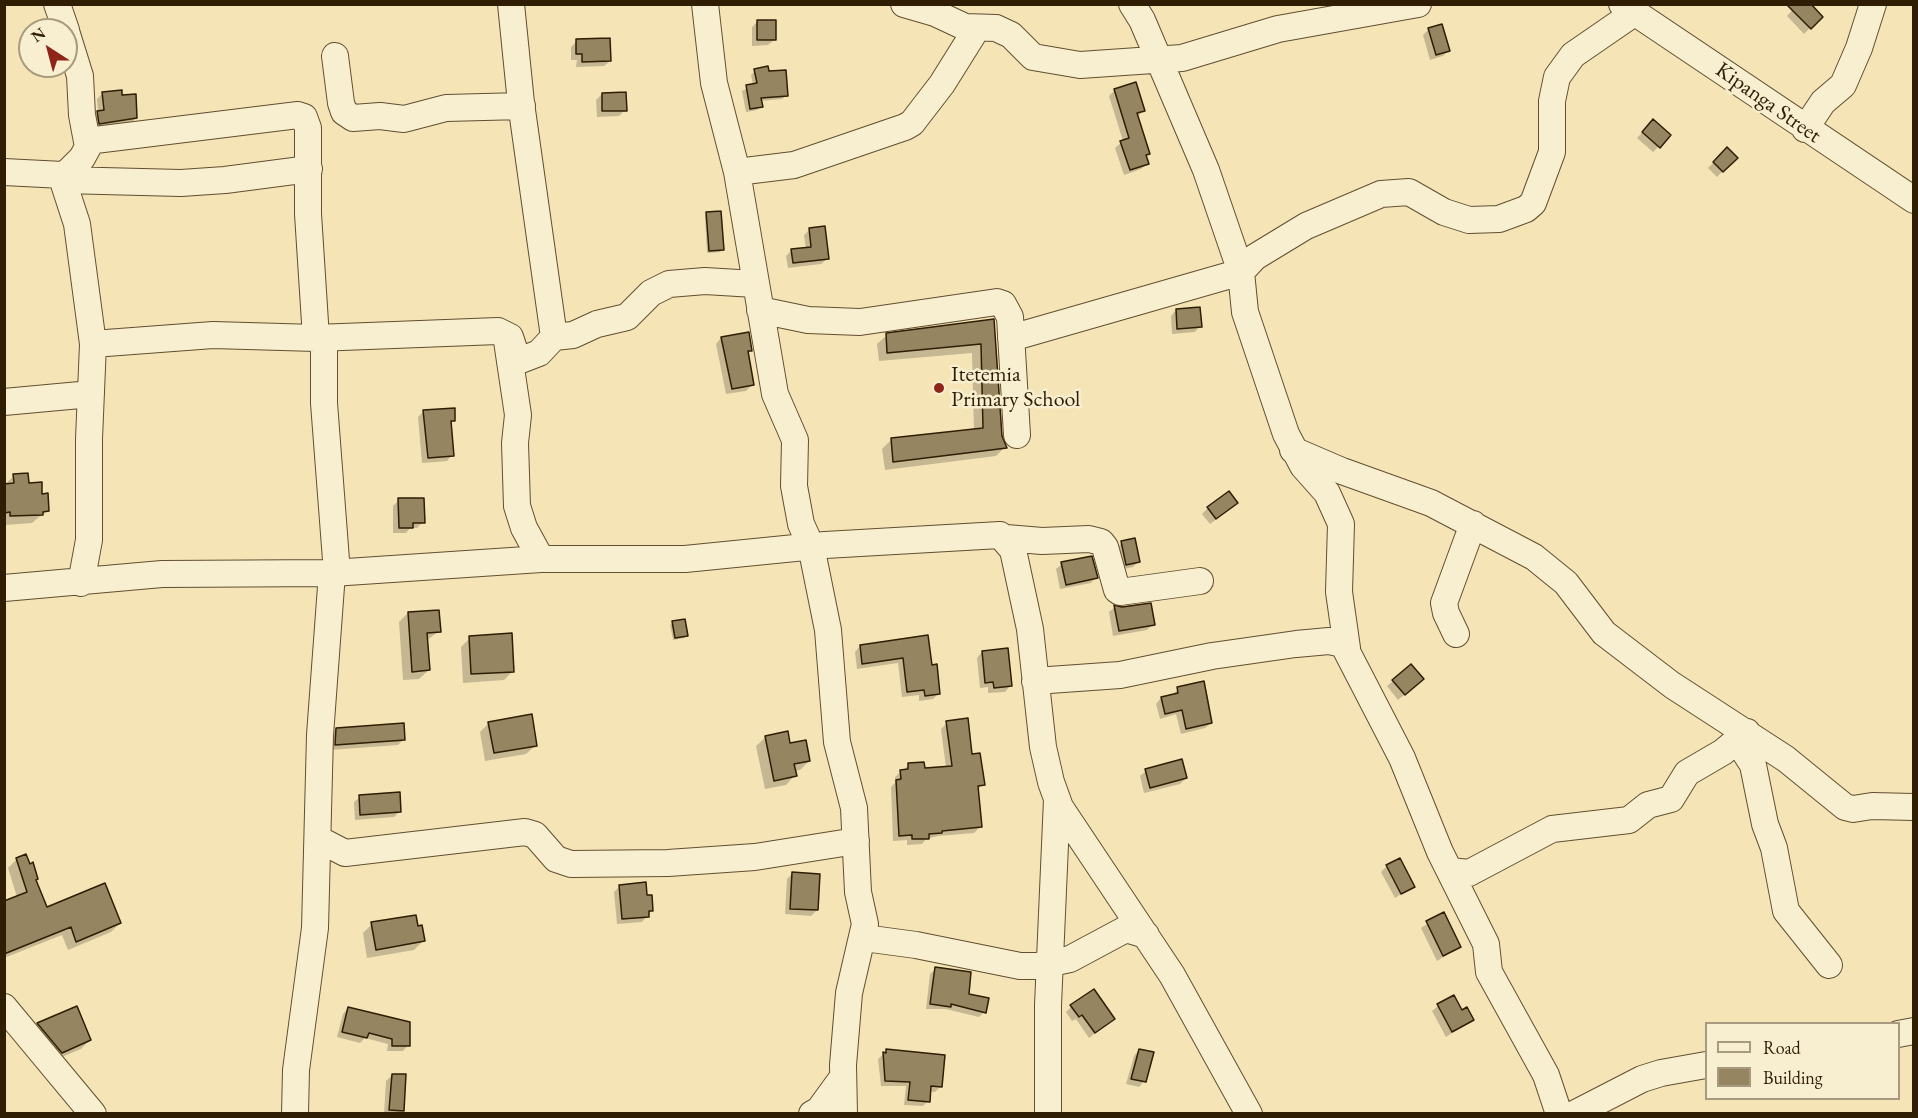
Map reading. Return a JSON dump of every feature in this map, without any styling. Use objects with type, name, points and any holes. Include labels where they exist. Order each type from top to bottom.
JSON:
[{"type":"street","points":[[511,4],[522,106],[554,337]]},
{"type":"street","points":[[705,4],[714,82],[737,172],[775,394],[795,440],[795,486],[801,524],[811,546],[828,630],[837,742],[854,808],[858,892],[865,924],[864,938],[850,984],[843,1077],[844,1113]]},
{"type":"street","points":[[904,4],[965,27],[1003,31],[1033,57],[1080,65],[1182,58],[1278,29],[1418,4]]},
{"type":"street","points":[[1132,4],[1142,20],[1206,170],[1241,272],[1245,312],[1293,450],[1303,466],[1327,493],[1341,524],[1339,592],[1347,648],[1402,758],[1450,871],[1486,944],[1488,966],[1494,982],[1546,1075],[1559,1113]]},
{"type":"street","points":[[1805,129],[1823,102],[1843,85],[1859,48],[1873,4]]},
{"type":"street","points":[[1011,338],[1241,272],[1255,257],[1306,226],[1381,194],[1409,192],[1444,212],[1468,220],[1499,219],[1526,209],[1533,203],[1552,152],[1552,102],[1557,77],[1573,55],[1628,9]]},
{"type":"street","name":"Kipanga Street","points":[[1628,9],[1914,200]]},
{"type":"street","points":[[737,172],[794,165],[912,123],[942,84],[977,28]]},
{"type":"street","points":[[335,56],[341,103],[344,112],[353,118],[380,116],[404,119],[446,108],[522,106]]},
{"type":"street","points":[[63,177],[86,153],[87,141],[82,116],[78,70]]},
{"type":"street","points":[[87,141],[298,115],[304,117],[308,128],[308,214],[320,337],[334,573],[320,735],[315,928],[296,1070],[295,1113]]},
{"type":"street","points":[[4,172],[181,183],[309,170]]},
{"type":"street","points":[[63,177],[77,224],[93,344],[89,540],[81,583]]},
{"type":"street","points":[[93,344],[225,335],[320,337],[498,331],[507,334],[512,341],[517,358],[521,360],[539,353],[554,337],[573,335],[597,324],[627,317],[651,293],[669,284],[705,281],[755,284]]},
{"type":"street","points":[[760,310],[808,320],[860,322],[997,302],[1007,307],[1017,435]]},
{"type":"street","points":[[507,334],[518,415],[515,444],[517,507],[524,528],[541,559]]},
{"type":"street","points":[[4,402],[91,394]]},
{"type":"street","points":[[1293,450],[1342,471],[1431,503],[1534,557],[1566,584],[1604,633],[1742,736],[1786,759],[1845,807],[1914,807]]},
{"type":"street","points":[[1456,634],[1444,603],[1473,524]]},
{"type":"street","points":[[4,588],[81,583],[162,574],[334,573],[541,559],[685,559],[811,546],[995,534],[1006,538],[1042,541],[1089,539],[1101,542],[1105,547],[1116,587],[1120,592],[1200,581]]},
{"type":"street","points":[[1006,538],[1013,550],[1030,629],[1043,747],[1060,807],[1191,1006],[1249,1113]]},
{"type":"street","points":[[1035,681],[1120,675],[1212,656],[1329,641],[1343,644],[1347,648]]},
{"type":"street","points":[[1450,871],[1469,873],[1552,829],[1629,820],[1648,805],[1671,799],[1687,773],[1723,752],[1742,736]]},
{"type":"street","points":[[1742,736],[1753,765],[1765,824],[1774,848],[1786,911],[1829,965]]},
{"type":"street","points":[[1048,1113],[1050,964],[1057,799]]},
{"type":"street","points":[[318,838],[345,853],[525,832],[539,838],[556,859],[571,864],[755,857],[856,841]]},
{"type":"street","points":[[864,938],[916,945],[1020,966],[1050,964],[1070,959],[1126,929],[1146,935]]},
{"type":"street","points":[[4,1007],[93,1113]]},
{"type":"street","points":[[1574,1113],[1642,1079],[1661,1073],[1705,1065]]},
{"type":"street","points":[[812,1113],[819,1110],[843,1077]]},
{"type":"building","points":[[1786,4],[1811,4],[1823,17],[1811,29]]},
{"type":"building","points":[[757,20],[776,20],[776,40],[757,40]]},
{"type":"building","points":[[1442,24],[1450,51],[1436,55],[1428,28]]},
{"type":"building","points":[[610,38],[611,61],[582,62],[582,54],[576,54],[576,39]]},
{"type":"building","points":[[768,66],[769,71],[786,70],[788,96],[761,98],[763,107],[750,109],[746,85],[757,83],[754,69]]},
{"type":"building","points":[[1136,82],[1145,111],[1137,113],[1150,154],[1146,155],[1149,164],[1130,170],[1120,141],[1129,138],[1114,89]]},
{"type":"building","points":[[122,90],[122,95],[136,94],[137,118],[99,124],[97,111],[104,110],[102,92]]},
{"type":"building","points":[[626,92],[627,111],[602,111],[602,93]]},
{"type":"building","points":[[1653,119],[1671,135],[1660,148],[1642,132]]},
{"type":"building","points":[[1727,147],[1738,158],[1723,172],[1713,162]]},
{"type":"building","points":[[721,211],[724,250],[709,251],[706,212]]},
{"type":"building","points":[[825,226],[829,259],[793,263],[791,249],[811,247],[809,228]]},
{"type":"building","points":[[1200,307],[1202,327],[1177,329],[1176,309]]},
{"type":"building","points":[[994,319],[1002,436],[1007,448],[893,462],[891,438],[983,428],[981,344],[887,353],[886,333]]},
{"type":"building","points":[[749,332],[752,351],[748,351],[754,385],[732,389],[721,337]]},
{"type":"building","points":[[455,408],[455,421],[451,421],[454,456],[428,458],[423,410]]},
{"type":"building","points":[[28,473],[29,483],[42,482],[42,494],[48,493],[49,511],[43,512],[43,515],[10,516],[10,512],[4,513],[4,484],[14,483],[13,474]]},
{"type":"building","points":[[1229,491],[1238,503],[1216,519],[1207,507]]},
{"type":"building","points":[[398,498],[424,498],[425,523],[413,523],[413,528],[399,528]]},
{"type":"building","points":[[1135,538],[1140,562],[1126,565],[1121,541]]},
{"type":"building","points":[[1092,556],[1098,578],[1066,585],[1061,562]]},
{"type":"building","points":[[1151,603],[1155,625],[1119,631],[1114,605],[1122,607]]},
{"type":"building","points":[[439,610],[441,632],[427,633],[430,670],[412,672],[408,612]]},
{"type":"building","points":[[685,619],[688,636],[675,638],[672,621]]},
{"type":"building","points":[[512,633],[514,672],[471,674],[469,636]]},
{"type":"building","points":[[928,635],[932,665],[937,664],[940,694],[925,696],[924,690],[907,692],[903,658],[862,664],[860,645]]},
{"type":"building","points":[[1008,648],[1012,686],[994,688],[993,682],[985,683],[982,651]]},
{"type":"building","points":[[1411,664],[1424,679],[1405,695],[1392,680]]},
{"type":"building","points":[[1204,681],[1212,723],[1186,729],[1182,710],[1165,714],[1161,697],[1178,693],[1177,687]]},
{"type":"building","points":[[532,714],[537,746],[494,753],[488,722]]},
{"type":"building","points":[[968,718],[972,754],[980,753],[985,785],[978,786],[982,827],[942,831],[942,833],[929,834],[929,839],[912,839],[912,835],[899,836],[896,780],[901,779],[900,770],[908,769],[908,763],[924,762],[925,768],[952,766],[946,721]]},
{"type":"building","points":[[404,723],[405,740],[335,745],[336,728]]},
{"type":"building","points":[[788,731],[790,743],[806,740],[810,761],[794,764],[797,776],[774,781],[765,736]]},
{"type":"building","points":[[1182,759],[1187,778],[1150,788],[1145,769]]},
{"type":"building","points":[[400,792],[401,812],[360,815],[359,795]]},
{"type":"building","points":[[26,854],[30,864],[33,862],[38,879],[36,880],[47,907],[105,883],[121,923],[76,942],[71,927],[4,954],[4,901],[27,892],[16,858]]},
{"type":"building","points":[[1400,858],[1415,887],[1401,894],[1386,865]]},
{"type":"building","points":[[792,872],[820,874],[818,910],[790,909]]},
{"type":"building","points":[[646,882],[647,895],[652,895],[653,911],[649,911],[649,917],[622,919],[619,885]]},
{"type":"building","points":[[1444,912],[1461,947],[1443,956],[1426,921]]},
{"type":"building","points":[[416,915],[418,926],[422,925],[425,941],[376,950],[371,922]]},
{"type":"building","points":[[935,967],[971,972],[969,994],[989,998],[986,1013],[951,1004],[951,1007],[930,1004]]},
{"type":"building","points":[[1094,989],[1115,1019],[1095,1033],[1082,1015],[1079,1017],[1070,1005]]},
{"type":"building","points":[[1454,995],[1462,1010],[1467,1007],[1474,1020],[1452,1032],[1437,1004]]},
{"type":"building","points":[[77,1006],[91,1040],[62,1053],[37,1023]]},
{"type":"building","points":[[348,1007],[410,1022],[410,1046],[392,1046],[392,1039],[369,1033],[367,1038],[342,1032]]},
{"type":"building","points":[[886,1049],[945,1055],[942,1087],[931,1086],[930,1102],[908,1100],[910,1082],[885,1081],[883,1052],[886,1053]]},
{"type":"building","points":[[1139,1049],[1154,1052],[1146,1082],[1131,1079]]},
{"type":"building","points":[[392,1074],[406,1074],[404,1111],[389,1110]]},
{"type":"place","name":"Itetemia Primary School","points":[[939,388]]}]
